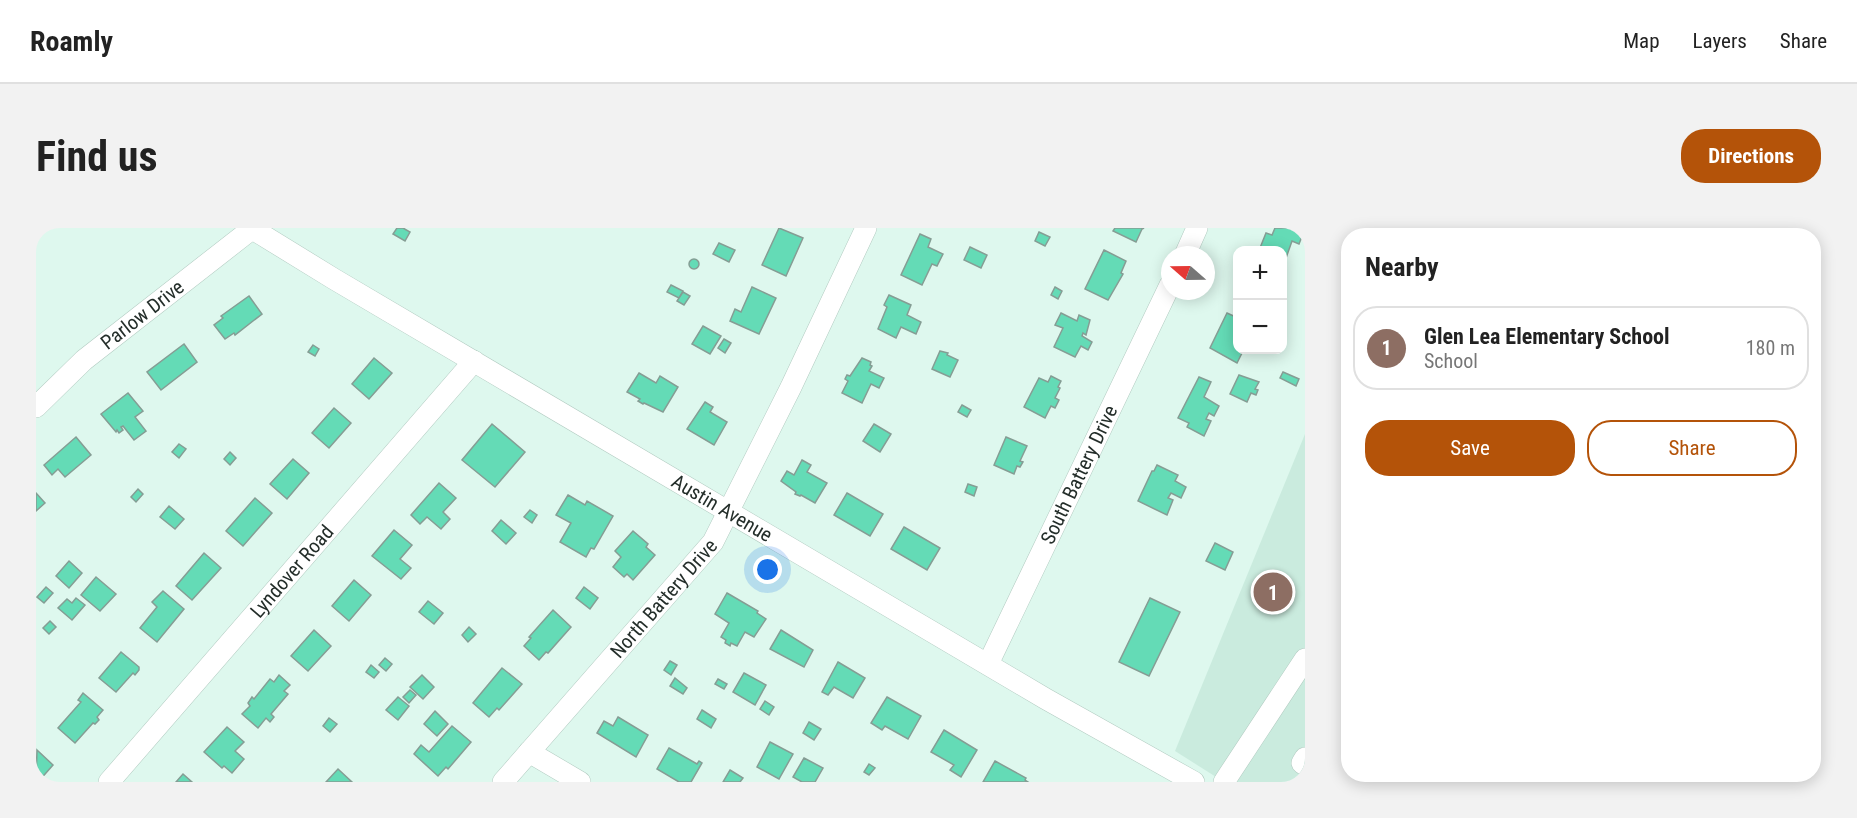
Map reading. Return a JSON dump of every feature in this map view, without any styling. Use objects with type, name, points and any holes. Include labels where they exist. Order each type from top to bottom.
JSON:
[{"type":"street","name":"Austin Avenue","points":[[252,228],[1181,779]]},
{"type":"street","name":"Parlow Drive","points":[[36,407],[84,360],[252,228]]},
{"type":"street","name":"North Battery Drive","points":[[503,782],[713,542],[866,228]]},
{"type":"street","points":[[1189,246],[1197,228]]},
{"type":"street","name":"South Battery Drive","points":[[988,664],[1163,300]]},
{"type":"street","name":"Lyndover Road","points":[[109,782],[474,361]]},
{"type":"street","points":[[1224,782],[1305,659]]},
{"type":"street","points":[[529,752],[580,782]]},
{"type":"street","points":[[1305,758],[1302,763],[1305,765]]},
{"type":"shaded area","points":[[1305,434],[1305,782],[1224,782],[1175,751]]},
{"type":"building","points":[[397,228],[410,232],[405,241],[393,234]]},
{"type":"building","points":[[779,228],[803,238],[786,276],[762,265]]},
{"type":"building","points":[[1115,228],[1144,228],[1136,242],[1113,231]]},
{"type":"building","points":[[1275,228],[1289,228],[1303,234],[1299,244],[1292,241],[1287,255],[1287,246],[1261,246],[1266,233],[1272,235]]},
{"type":"building","points":[[1039,232],[1050,237],[1045,246],[1035,241]]},
{"type":"building","points":[[920,234],[931,239],[928,247],[943,254],[937,266],[932,264],[922,285],[901,275]]},
{"type":"building","points":[[719,243],[735,250],[729,262],[713,254]]},
{"type":"building","points":[[970,247],[987,255],[981,268],[964,260]]},
{"type":"building","points":[[1104,250],[1126,261],[1121,273],[1123,274],[1108,300],[1085,289]]},
{"type":"building","points":[[694,259],[699,264],[694,269],[689,264]]},
{"type":"building","points":[[671,285],[683,291],[679,298],[667,292]]},
{"type":"building","points":[[752,287],[776,298],[759,334],[730,321],[735,309],[741,312]]},
{"type":"building","points":[[1055,287],[1062,291],[1058,299],[1051,295]]},
{"type":"building","points":[[683,292],[690,296],[684,305],[677,301]]},
{"type":"building","points":[[889,295],[911,305],[907,315],[921,322],[916,334],[901,327],[896,338],[878,329]]},
{"type":"building","points":[[249,296],[262,314],[235,335],[234,333],[225,339],[214,325],[223,318],[221,316]]},
{"type":"building","points":[[1061,313],[1077,321],[1079,315],[1090,320],[1086,335],[1083,333],[1082,336],[1092,342],[1088,350],[1081,346],[1075,357],[1054,347],[1063,328],[1055,325]]},
{"type":"building","points":[[1227,313],[1233,316],[1233,354],[1242,354],[1237,363],[1210,348]]},
{"type":"building","points":[[703,326],[721,336],[710,354],[692,344]]},
{"type":"building","points":[[724,339],[731,343],[725,353],[718,348]]},
{"type":"building","points":[[184,344],[197,362],[161,390],[147,372]]},
{"type":"building","points":[[313,345],[319,349],[315,356],[308,352]]},
{"type":"building","points":[[940,351],[958,360],[950,377],[932,369]]},
{"type":"building","points":[[374,358],[392,373],[369,399],[352,384]]},
{"type":"building","points":[[862,358],[871,362],[872,366],[869,371],[884,378],[879,388],[871,384],[862,403],[842,393],[848,381],[845,379],[847,375],[850,376]]},
{"type":"building","points":[[1283,372],[1299,379],[1296,386],[1280,378]]},
{"type":"building","points":[[639,373],[656,383],[660,376],[678,387],[663,412],[643,404],[638,401],[640,399],[627,392]]},
{"type":"building","points":[[1239,375],[1259,382],[1255,389],[1258,390],[1256,395],[1251,393],[1247,402],[1230,394]]},
{"type":"building","points":[[1051,376],[1061,381],[1055,398],[1059,400],[1055,408],[1051,406],[1045,418],[1024,407],[1039,378],[1048,382]]},
{"type":"building","points":[[1199,377],[1211,382],[1204,397],[1219,406],[1214,416],[1209,413],[1206,419],[1211,421],[1204,436],[1187,427],[1189,423],[1178,418]]},
{"type":"building","points":[[128,393],[143,411],[135,417],[146,431],[134,440],[123,426],[121,427],[123,430],[116,432],[101,414]]},
{"type":"building","points":[[705,402],[713,407],[710,412],[727,422],[714,445],[687,429]]},
{"type":"building","points":[[962,405],[971,410],[967,417],[958,412]]},
{"type":"building","points":[[334,408],[351,423],[329,448],[312,433]]},
{"type":"building","points":[[492,424],[525,452],[495,487],[462,460]]},
{"type":"building","points":[[874,424],[891,434],[880,452],[863,441]]},
{"type":"building","points":[[76,437],[91,455],[65,477],[58,469],[52,475],[44,465]]},
{"type":"building","points":[[1006,437],[1027,446],[1020,461],[1023,462],[1020,467],[1017,466],[1014,474],[994,465]]},
{"type":"building","points":[[179,444],[186,449],[179,458],[172,452]]},
{"type":"building","points":[[230,452],[236,458],[230,465],[224,459]]},
{"type":"building","points":[[293,459],[309,473],[287,499],[270,484]]},
{"type":"building","points":[[802,460],[811,465],[807,472],[827,483],[815,503],[795,494],[796,492],[781,481],[787,471],[794,475]]},
{"type":"building","points":[[1157,465],[1178,475],[1175,481],[1186,487],[1181,498],[1171,493],[1168,498],[1173,500],[1167,515],[1138,501]]},
{"type":"building","points":[[439,483],[456,498],[443,512],[450,519],[441,529],[427,517],[420,524],[411,515]]},
{"type":"building","points":[[968,484],[977,487],[974,496],[965,492]]},
{"type":"building","points":[[138,489],[143,494],[136,502],[131,497]]},
{"type":"building","points":[[36,493],[45,503],[36,511]]},
{"type":"building","points":[[847,493],[883,514],[870,536],[834,515]]},
{"type":"building","points":[[568,495],[585,505],[587,501],[613,516],[594,549],[591,548],[586,557],[560,542],[571,523],[556,515]]},
{"type":"building","points":[[255,498],[272,513],[243,546],[226,531]]},
{"type":"building","points":[[169,506],[184,519],[175,529],[160,517]]},
{"type":"building","points":[[530,510],[537,515],[532,523],[524,517]]},
{"type":"building","points":[[501,520],[516,533],[506,544],[492,531]]},
{"type":"building","points":[[904,527],[940,548],[927,570],[891,549]]},
{"type":"building","points":[[394,530],[412,545],[400,559],[411,568],[401,579],[372,556]]},
{"type":"building","points":[[633,531],[648,544],[646,547],[655,555],[633,580],[627,574],[624,577],[613,567],[621,557],[615,551]]},
{"type":"building","points":[[1215,543],[1233,552],[1225,570],[1206,561]]},
{"type":"building","points":[[204,553],[221,568],[192,600],[176,586]]},
{"type":"building","points":[[69,561],[82,573],[69,588],[56,576]]},
{"type":"building","points":[[96,577],[116,594],[100,611],[81,595]]},
{"type":"building","points":[[354,580],[371,595],[349,621],[332,606]]},
{"type":"building","points":[[46,587],[53,593],[44,603],[37,597]]},
{"type":"building","points":[[584,587],[598,598],[590,609],[576,598]]},
{"type":"building","points":[[163,591],[184,609],[157,642],[140,628],[157,607],[152,602]]},
{"type":"building","points":[[727,593],[758,611],[757,613],[766,619],[754,637],[745,632],[737,646],[725,643],[726,640],[721,637],[729,623],[715,614]]},
{"type":"building","points":[[76,598],[85,605],[72,620],[58,608],[67,599],[72,603]]},
{"type":"building","points":[[1150,598],[1180,612],[1149,676],[1119,662]]},
{"type":"building","points":[[428,601],[443,613],[434,624],[419,612]]},
{"type":"building","points":[[553,610],[571,627],[539,660],[524,646]]},
{"type":"building","points":[[50,621],[56,627],[49,634],[43,628]]},
{"type":"building","points":[[469,627],[476,634],[468,642],[462,635]]},
{"type":"building","points":[[314,630],[331,646],[308,671],[291,656]]},
{"type":"building","points":[[781,630],[813,650],[804,667],[770,649]]},
{"type":"building","points":[[121,652],[139,667],[139,670],[135,675],[133,673],[116,692],[99,678]]},
{"type":"building","points":[[385,658],[392,664],[386,671],[379,665]]},
{"type":"building","points":[[670,661],[677,665],[671,675],[664,670]]},
{"type":"building","points":[[838,662],[865,678],[853,698],[834,687],[828,695],[822,692]]},
{"type":"building","points":[[371,665],[379,672],[374,678],[366,672]]},
{"type":"building","points":[[502,668],[522,684],[499,710],[497,708],[489,717],[473,703]]},
{"type":"building","points":[[744,673],[766,685],[755,705],[733,692]]},
{"type":"building","points":[[279,675],[290,685],[284,691],[288,694],[271,714],[274,717],[270,722],[266,718],[258,728],[242,714],[250,706],[248,703],[252,697],[254,699],[270,679],[274,682]]},
{"type":"building","points":[[422,675],[434,687],[423,699],[410,687]]},
{"type":"building","points":[[675,678],[687,688],[683,694],[670,686]]},
{"type":"building","points":[[718,679],[727,684],[724,689],[715,684]]},
{"type":"building","points":[[410,690],[416,695],[409,703],[403,697]]},
{"type":"building","points":[[83,693],[103,710],[97,717],[99,720],[93,723],[75,743],[58,728],[81,702],[78,700]]},
{"type":"building","points":[[398,697],[409,706],[398,720],[386,710]]},
{"type":"building","points":[[887,697],[921,716],[908,739],[885,726],[882,730],[871,723]]},
{"type":"building","points":[[765,701],[774,707],[769,715],[760,709]]},
{"type":"building","points":[[702,710],[716,719],[711,728],[697,719]]},
{"type":"building","points":[[435,711],[448,724],[437,736],[424,724]]},
{"type":"building","points":[[618,717],[648,735],[636,757],[597,733],[604,721],[613,726]]},
{"type":"building","points":[[329,718],[337,724],[330,732],[323,726]]},
{"type":"building","points":[[809,722],[821,729],[814,740],[803,733]]},
{"type":"building","points":[[452,726],[471,742],[448,769],[446,767],[438,776],[414,754],[421,745],[429,752]]},
{"type":"building","points":[[227,727],[244,742],[235,751],[244,759],[232,773],[224,766],[222,768],[204,752]]},
{"type":"building","points":[[944,730],[977,750],[961,777],[950,770],[954,765],[931,752]]},
{"type":"building","points":[[770,742],[793,754],[779,779],[757,767]]},
{"type":"building","points":[[669,748],[697,764],[699,761],[702,763],[691,782],[679,782],[657,769]]},
{"type":"building","points":[[37,750],[53,765],[36,782]]},
{"type":"building","points":[[804,758],[823,768],[815,782],[802,782],[793,777]]},
{"type":"building","points":[[995,761],[1026,778],[1028,782],[983,782]]},
{"type":"building","points":[[869,764],[875,768],[869,775],[864,772]]},
{"type":"building","points":[[338,769],[352,782],[326,782]]},
{"type":"building","points":[[730,770],[743,778],[740,782],[723,782]]},
{"type":"building","points":[[183,774],[192,782],[176,782]]},
{"type":"place","name":"Glen Lea Elementary School","points":[[1273,592]]}]
